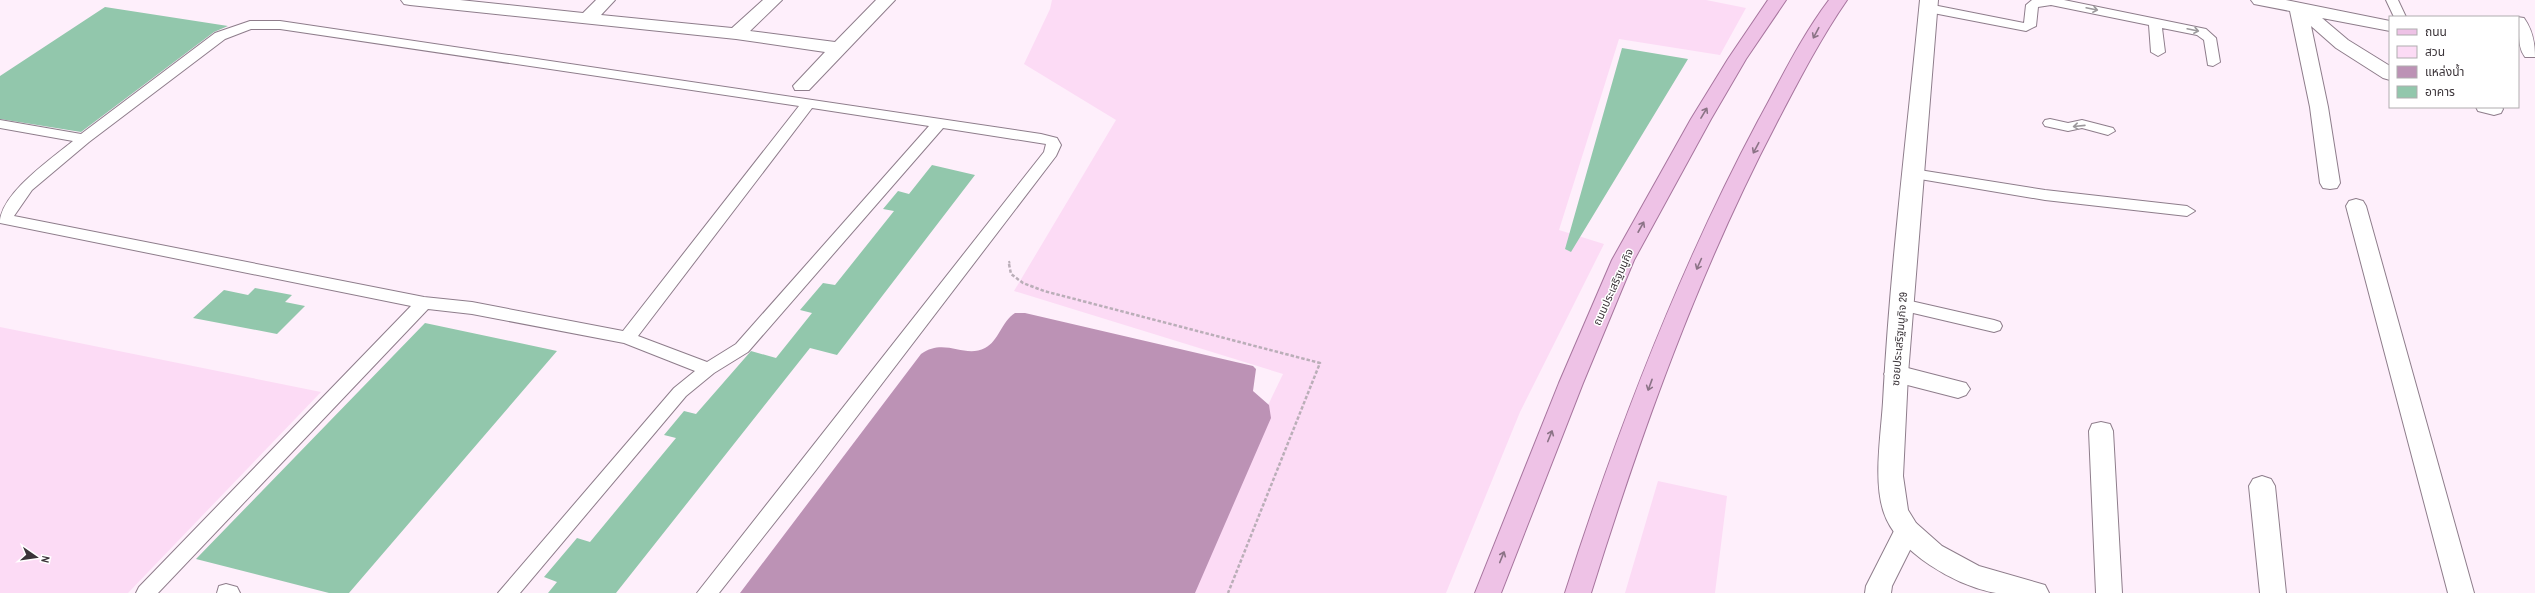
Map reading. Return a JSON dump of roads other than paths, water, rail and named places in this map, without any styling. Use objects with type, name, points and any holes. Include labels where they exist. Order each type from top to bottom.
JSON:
[{"type":"main road","points":[[1578,593],[1624,454],[1667,338],[1721,214],[1822,21],[1838,0]]},
{"type":"main road","name":"ถนนประเสริฐมนูกิจ","points":[[1488,593],[1571,383],[1624,260],[1701,118],[1737,58],[1774,1]]},
{"type":"street","points":[[410,0],[462,3],[586,20],[736,34],[837,48]]},
{"type":"street","points":[[586,20],[606,0]]},
{"type":"street","points":[[736,34],[773,0]]},
{"type":"street","points":[[802,86],[837,48],[886,0]]},
{"type":"street","points":[[2260,0],[2298,6],[2389,26]]},
{"type":"street","name":"ซอยประเสริฐมนูกิจ 29","points":[[1928,4],[1896,374],[1891,476],[1896,512],[1907,530],[1933,554],[1972,575],[2036,593]]},
{"type":"street","points":[[2298,6],[2342,44],[2389,73]]},
{"type":"street","points":[[2298,6],[2319,107],[2330,183]]},
{"type":"street","points":[[2519,25],[2528,53]]},
{"type":"street","points":[[2356,206],[2461,593]]},
{"type":"street","points":[[1896,374],[1958,389]]},
{"type":"street","points":[[2101,431],[2109,593]]},
{"type":"street","points":[[2262,486],[2273,593]]},
{"type":"street","points":[[1878,593],[1879,586],[1907,530]]},
{"type":"lane","points":[[1928,4],[1988,25],[2026,27],[2030,24],[2032,5],[2044,0],[2155,22],[2206,34],[2210,38],[2213,62]]},
{"type":"lane","points":[[2392,0],[2400,16]]},
{"type":"lane","points":[[2155,22],[2158,52]]},
{"type":"lane","points":[[707,593],[810,465],[1054,148],[1052,141],[809,103],[280,25],[250,25],[220,36],[84,139],[28,187],[4,219],[424,303],[480,310],[627,338],[708,369]]},
{"type":"lane","points":[[627,338],[809,103]]},
{"type":"lane","points":[[508,593],[680,392],[708,369],[742,348],[939,123]]},
{"type":"lane","points":[[2050,123],[2068,127],[2082,124],[2108,131]]},
{"type":"lane","points":[[0,124],[84,139]]},
{"type":"lane","points":[[1913,174],[2045,195],[2188,211]]},
{"type":"lane","points":[[146,593],[424,303]]},
{"type":"lane","points":[[1902,305],[1994,326]]},
{"type":"water","points":[[1015,313],[1025,313],[1253,366],[1256,369],[1253,391],[1269,405],[1271,418],[1195,593],[740,593],[921,354],[938,347],[970,351],[977,351],[985,348],[994,341],[1006,321]]}]
